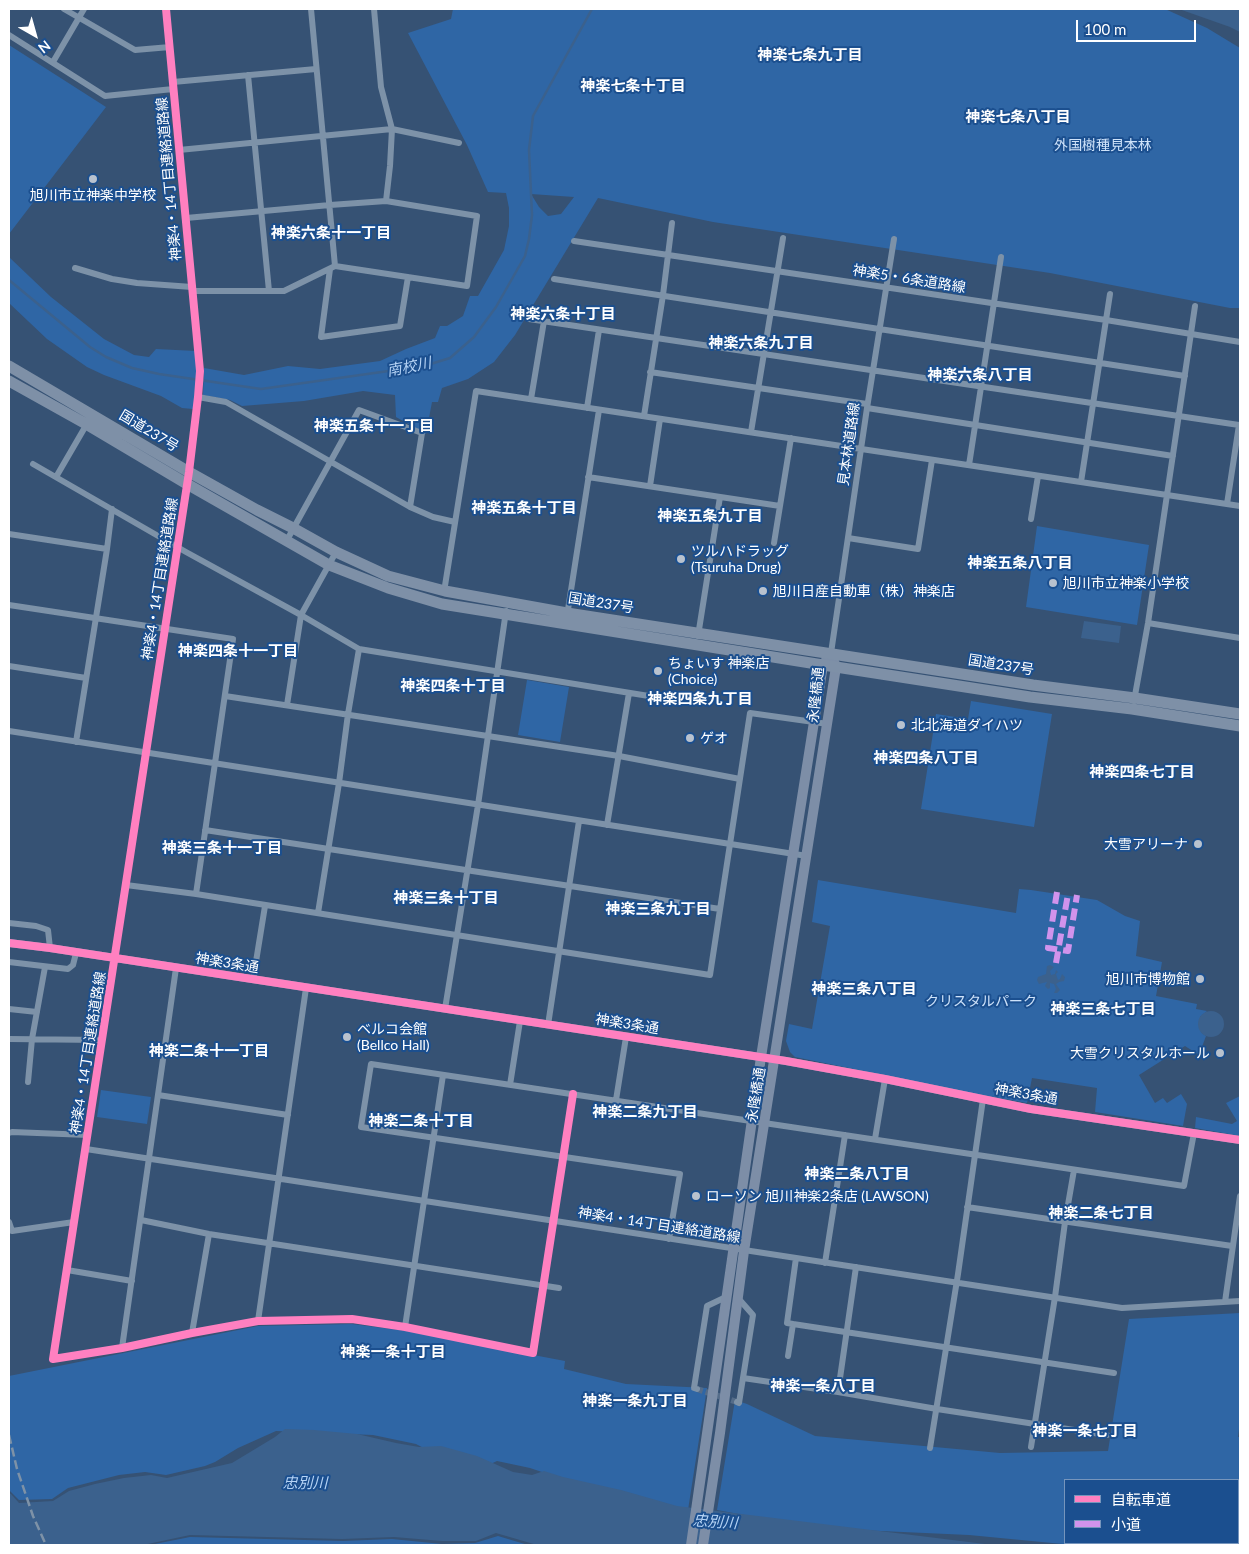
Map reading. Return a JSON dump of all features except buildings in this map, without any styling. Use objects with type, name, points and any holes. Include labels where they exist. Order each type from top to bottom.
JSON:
[{"type":"highway","name":"国道237号","points":[[9,366],[187,484],[329,564],[388,588],[442,604],[506,608],[567,618],[697,645],[1030,697],[1240,714]]},
{"type":"highway","name":"国道237号","points":[[9,381],[89,419],[336,552],[388,576],[506,608]]},
{"type":"highway","name":"国道237号","points":[[567,618],[699,633],[1032,685],[1240,726]]},
{"type":"main road","name":"永隆橋通","points":[[691,1545],[761,1057],[823,666],[831,653]]},
{"type":"main road","name":"永隆橋通","points":[[703,1545],[720,1434],[744,1250],[828,724],[836,667],[831,653]]},
{"type":"street","points":[[64,9],[135,50],[170,47]]},
{"type":"street","points":[[53,62],[84,9]]},
{"type":"street","points":[[166,9],[172,9]]},
{"type":"street","name":"神楽4・14丁目連絡道路線","points":[[166,9],[200,375],[189,472],[86,1149],[1122,1308],[1240,1301]]},
{"type":"street","points":[[311,9],[330,205],[333,267],[321,337],[400,326],[408,277]]},
{"type":"street","points":[[374,9],[381,87],[392,129],[386,201]]},
{"type":"street","points":[[9,36],[105,96],[248,74],[316,69]]},
{"type":"street","points":[[248,74],[269,291]]},
{"type":"street","points":[[179,150],[392,129],[459,143]]},
{"type":"street","points":[[74,268],[112,279],[192,289],[284,291],[333,267],[467,286],[477,216],[386,201],[186,218]]},
{"type":"street","points":[[644,416],[672,223]]},
{"type":"street","points":[[751,432],[783,238]]},
{"type":"street","name":"見本林道路線","points":[[831,653],[867,406],[894,239]]},
{"type":"street","name":"神楽5・6条道路線","points":[[574,241],[1106,320],[1240,342]]},
{"type":"street","points":[[969,465],[1000,256]]},
{"type":"street","points":[[554,279],[1185,376]]},
{"type":"street","points":[[1081,482],[1110,294]]},
{"type":"street","points":[[1134,704],[1196,306]]},
{"type":"street","points":[[529,319],[1239,425],[1227,504]]},
{"type":"street","points":[[531,399],[544,321]]},
{"type":"street","points":[[587,408],[599,330]]},
{"type":"street","points":[[650,372],[758,387],[975,425],[1173,456]]},
{"type":"street","points":[[442,604],[476,391],[1240,506]]},
{"type":"street","points":[[198,398],[226,402],[410,507],[433,517],[455,522]]},
{"type":"street","points":[[287,540],[359,410],[422,433],[410,507]]},
{"type":"street","points":[[567,618],[599,410]]},
{"type":"street","points":[[56,477],[89,419]]},
{"type":"street","points":[[650,486],[660,419]]},
{"type":"street","points":[[774,543],[791,438]]},
{"type":"street","points":[[848,538],[918,549],[932,460]]},
{"type":"street","points":[[33,464],[359,649],[655,698]]},
{"type":"street","points":[[1031,519],[1038,476]]},
{"type":"street","points":[[588,477],[780,506]]},
{"type":"street","points":[[697,645],[720,497]]},
{"type":"street","points":[[76,742],[112,509]]},
{"type":"street","points":[[9,534],[107,549]]},
{"type":"street","points":[[287,705],[302,615],[336,552]]},
{"type":"street","points":[[9,605],[233,639],[196,894]]},
{"type":"street","points":[[445,1009],[478,805],[506,608]]},
{"type":"street","points":[[1148,623],[1240,638]]},
{"type":"street","points":[[318,913],[359,649]]},
{"type":"street","points":[[9,666],[86,678]]},
{"type":"street","points":[[606,825],[629,693]]},
{"type":"street","points":[[225,696],[619,756],[740,779]]},
{"type":"street","points":[[126,885],[196,894],[710,975],[750,713],[828,724]]},
{"type":"street","points":[[9,731],[807,856]]},
{"type":"street","points":[[548,1025],[579,821]]},
{"type":"street","points":[[205,830],[720,909]]},
{"type":"street","points":[[253,980],[265,906]]},
{"type":"street","points":[[9,923],[36,926],[48,930],[50,948]]},
{"type":"street","name":"神楽3条通","points":[[9,943],[761,1057],[886,1079],[1031,1109],[1240,1140]]},
{"type":"street","points":[[9,962],[68,969],[73,965],[76,953]]},
{"type":"street","points":[[28,1082],[32,1039],[45,967]]},
{"type":"street","points":[[122,1348],[176,968]]},
{"type":"street","points":[[258,1321],[306,988]]},
{"type":"street","points":[[9,1009],[37,1012]]},
{"type":"street","points":[[510,1085],[520,1021]]},
{"type":"street","points":[[616,1100],[626,1037]]},
{"type":"street","points":[[9,1039],[102,1040]]},
{"type":"street","points":[[669,1239],[680,1174],[361,1128],[371,1064],[1184,1186],[1194,1133]]},
{"type":"street","points":[[405,1327],[443,1075]]},
{"type":"street","points":[[875,1140],[886,1079]]},
{"type":"street","points":[[86,1149],[53,1359],[122,1348],[258,1321],[352,1319],[405,1327],[533,1353],[573,1094]]},
{"type":"street","points":[[158,1095],[288,1115]]},
{"type":"street","points":[[930,1448],[984,1100]]},
{"type":"street","points":[[9,1133],[88,1134]]},
{"type":"street","points":[[825,1263],[845,1135]]},
{"type":"street","points":[[1031,1447],[1056,1297],[1065,1222],[1074,1170]]},
{"type":"street","points":[[1224,1302],[1240,1196]]},
{"type":"street","points":[[967,1207],[1232,1246]]},
{"type":"street","points":[[141,1220],[209,1234],[559,1288]]},
{"type":"street","points":[[9,1222],[12,1231],[74,1222]]},
{"type":"street","points":[[192,1333],[209,1234]]},
{"type":"street","points":[[796,1258],[787,1323],[1114,1373]]},
{"type":"street","points":[[838,1392],[856,1267]]},
{"type":"street","points":[[67,1270],[132,1281]]},
{"type":"street","points":[[697,1389],[694,1388],[706,1306],[726,1297]]},
{"type":"street","points":[[737,1402],[739,1403],[753,1315],[738,1298]]},
{"type":"street","points":[[788,1356],[793,1324]]},
{"type":"street","points":[[743,1378],[1107,1435]]},
{"type":"green space","name":"外国樹種見本林","points":[[453,9],[1165,9],[1207,28],[1240,48],[1240,308],[1230,308],[1050,273],[713,222],[598,198],[515,335],[494,362],[468,379],[442,388],[438,402],[432,402],[426,434],[396,417],[395,395],[363,391],[304,401],[242,406],[230,400],[203,395],[204,368],[244,375],[288,366],[320,369],[380,361],[435,338],[440,326],[447,326],[463,316],[470,296],[478,296],[504,250],[509,226],[509,208],[506,193],[488,192],[467,145],[408,33],[451,19]],"holes":[[[531,194],[574,197],[561,214],[548,216],[539,207]]]},
{"type":"green space","points":[[9,45],[106,107],[9,234]]},
{"type":"green space","points":[[9,257],[51,297],[104,339],[134,355],[149,357],[156,349],[196,351],[196,396],[193,409],[182,408],[161,396],[87,367],[47,339],[9,303]]},
{"type":"green space","points":[[1037,526],[1149,545],[1137,625],[1026,607]]},
{"type":"green space","points":[[527,680],[569,687],[560,742],[518,735]]},
{"type":"green space","points":[[971,701],[1052,714],[1034,827],[921,809],[936,714],[968,719]]},
{"type":"green space","name":"クリスタルパーク","points":[[818,880],[1016,913],[1019,889],[1031,890],[1097,900],[1125,916],[1140,921],[1136,956],[1162,962],[1156,996],[1197,1004],[1196,1009],[1207,1011],[1200,1017],[1201,1032],[1206,1036],[1199,1055],[1185,1046],[1139,1075],[1155,1103],[1163,1098],[1167,1103],[1181,1094],[1187,1104],[1183,1126],[1095,1112],[1097,1088],[1032,1078],[1027,1103],[795,1057],[790,1052],[786,1041],[789,1024],[812,1029],[830,926],[812,922]]},
{"type":"green space","points":[[101,1090],[151,1097],[147,1124],[97,1117]]},
{"type":"green space","points":[[1240,1096],[1240,1136],[1195,1128],[1196,1117],[1232,1124],[1237,1121],[1226,1103]]},
{"type":"green space","points":[[1240,1313],[1239,1536],[1239,1479],[1064,1479],[1064,1544],[1238,1545],[1073,1545],[969,1535],[859,1530],[776,1521],[717,1510],[735,1400],[815,1436],[1000,1453],[1108,1451],[1129,1319]]},
{"type":"green space","points":[[352,1324],[407,1331],[565,1361],[564,1369],[626,1384],[707,1388],[688,1510],[497,1461],[482,1468],[454,1464],[416,1444],[373,1435],[276,1431],[238,1448],[205,1466],[166,1475],[145,1472],[119,1475],[68,1488],[52,1499],[19,1500],[9,1490],[9,1376],[258,1326]]},
{"type":"green space","points":[[498,1536],[528,1545],[150,1545],[190,1537],[343,1541],[392,1539],[442,1544],[475,1543]]},
{"type":"water","points":[[1179,9],[1240,9],[1240,32],[1230,27]]},
{"type":"water","points":[[1084,621],[1121,626],[1119,643],[1081,638]]},
{"type":"water","points":[[1047,966],[1054,967],[1050,971],[1051,975],[1055,974],[1056,970],[1058,972],[1056,974],[1058,980],[1062,974],[1065,977],[1064,981],[1056,984],[1060,990],[1057,993],[1054,993],[1056,989],[1054,984],[1050,983],[1050,988],[1048,989],[1045,986],[1047,982],[1039,984],[1037,980],[1038,977],[1046,974]]},
{"type":"water","points":[[1211,1011],[1220,1015],[1224,1024],[1220,1033],[1211,1037],[1202,1033],[1198,1024],[1202,1015]]},
{"type":"water","name":"忠別川","points":[[285,1429],[357,1434],[419,1447],[441,1446],[477,1456],[513,1472],[532,1475],[544,1471],[677,1506],[993,1545],[537,1545],[496,1533],[476,1541],[442,1541],[394,1537],[342,1539],[190,1535],[143,1545],[9,1545],[9,1493],[19,1503],[53,1501],[69,1491],[95,1484],[151,1475],[167,1478],[232,1463]]},
{"type":"waterway","name":"南校川","points":[[9,280],[90,347],[106,357],[132,368],[159,374],[261,389],[424,366],[450,358],[474,337],[496,307],[525,256],[532,215],[529,150],[533,116],[592,9]]},
{"type":"tunnel","points":[[697,1389],[737,1402]]},
{"type":"railway","points":[[9,1435],[17,1469],[33,1516],[46,1545]]},
{"type":"marked path","points":[[1057,892],[1048,948],[1068,951],[1077,895]]},
{"type":"marked path","points":[[1056,963],[1068,894]]},
{"type":"cycle path","points":[[166,9],[200,371],[198,397],[189,472],[53,1359],[122,1348],[258,1321],[352,1319],[405,1327],[533,1353],[573,1094]]},
{"type":"cycle path","points":[[9,943],[786,1061],[1031,1109],[1240,1140]]},
{"type":"place","name":"旭川市立神楽中学校","points":[[93,179]]},
{"type":"place","name":"ツルハドラッグ (Tsuruha Drug)","points":[[681,559]]},
{"type":"place","name":"旭川市立神楽小学校","points":[[1053,583]]},
{"type":"place","name":"旭川日産自動車（株）神楽店","points":[[763,591]]},
{"type":"place","name":"ちょいす 神楽店 (Choice)","points":[[658,671]]},
{"type":"place","name":"北北海道ダイハツ","points":[[901,725]]},
{"type":"place","name":"ゲオ","points":[[690,738]]},
{"type":"place","name":"大雪アリーナ","points":[[1198,844]]},
{"type":"place","name":"旭川市博物館","points":[[1200,979]]},
{"type":"place","name":"ベルコ会館 (Bellco Hall)","points":[[347,1037]]},
{"type":"place","name":"大雪クリスタルホール","points":[[1220,1053]]},
{"type":"place","name":"ローソン 旭川神楽2条店 (LAWSON)","points":[[696,1196]]},
{"type":"district","name":"神楽七条九丁目","points":[[810,55]]},
{"type":"district","name":"神楽七条十丁目","points":[[633,86]]},
{"type":"district","name":"神楽七条八丁目","points":[[1018,117]]},
{"type":"district","name":"神楽六条十一丁目","points":[[331,233]]},
{"type":"district","name":"神楽六条十丁目","points":[[563,314]]},
{"type":"district","name":"神楽六条九丁目","points":[[761,343]]},
{"type":"district","name":"神楽六条八丁目","points":[[980,375]]},
{"type":"district","name":"神楽五条十一丁目","points":[[374,426]]},
{"type":"district","name":"神楽五条十丁目","points":[[524,508]]},
{"type":"district","name":"神楽五条九丁目","points":[[710,516]]},
{"type":"district","name":"神楽五条八丁目","points":[[1020,563]]},
{"type":"district","name":"神楽四条十一丁目","points":[[238,651]]},
{"type":"district","name":"神楽四条十丁目","points":[[453,686]]},
{"type":"district","name":"神楽四条九丁目","points":[[700,699]]},
{"type":"district","name":"神楽四条八丁目","points":[[926,758]]},
{"type":"district","name":"神楽四条七丁目","points":[[1142,772]]},
{"type":"district","name":"神楽三条十一丁目","points":[[222,848]]},
{"type":"district","name":"神楽三条十丁目","points":[[446,898]]},
{"type":"district","name":"神楽三条九丁目","points":[[658,909]]},
{"type":"district","name":"神楽三条八丁目","points":[[864,989]]},
{"type":"district","name":"神楽三条七丁目","points":[[1103,1009]]},
{"type":"district","name":"神楽二条十一丁目","points":[[209,1051]]},
{"type":"district","name":"神楽二条九丁目","points":[[645,1112]]},
{"type":"district","name":"神楽二条十丁目","points":[[421,1121]]},
{"type":"district","name":"神楽二条八丁目","points":[[857,1174]]},
{"type":"district","name":"神楽二条七丁目","points":[[1101,1213]]},
{"type":"district","name":"神楽一条十丁目","points":[[393,1352]]},
{"type":"district","name":"神楽一条八丁目","points":[[823,1386]]},
{"type":"district","name":"神楽一条九丁目","points":[[635,1401]]},
{"type":"district","name":"神楽一条七丁目","points":[[1085,1431]]}]
